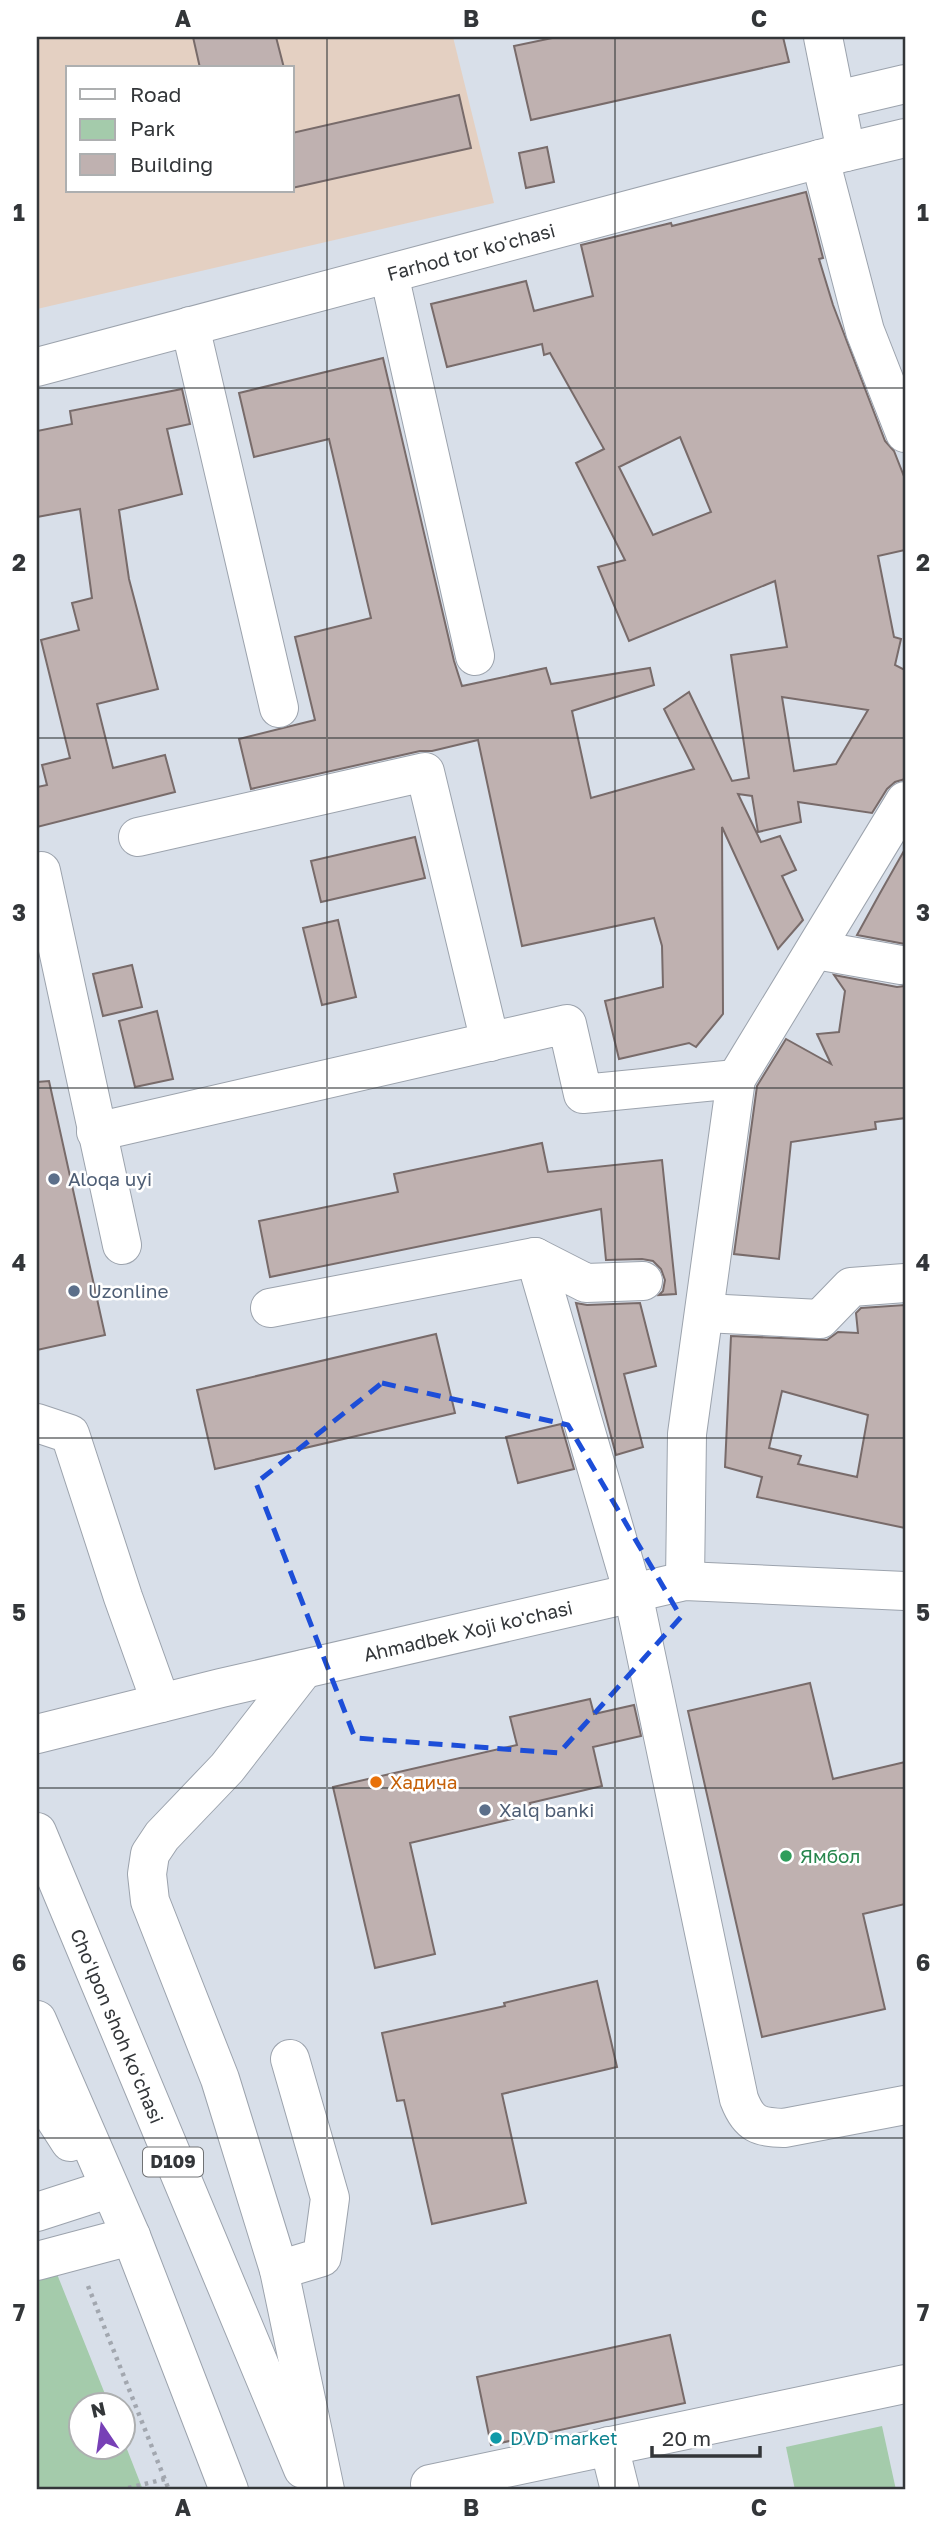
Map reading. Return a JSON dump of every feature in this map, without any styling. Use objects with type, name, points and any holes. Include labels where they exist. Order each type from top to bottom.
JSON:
[{"type":"street","points":[[823,37],[837,100],[833,156],[865,331],[905,433]]},
{"type":"street","points":[[837,100],[905,84]]},
{"type":"street","name":"Farhod tor ko'chasi","points":[[37,367],[905,138]]},
{"type":"street","points":[[389,274],[475,656]]},
{"type":"street","points":[[190,326],[279,708]]},
{"type":"street","points":[[138,837],[425,772],[490,1042]]},
{"type":"street","points":[[685,1581],[687,1434],[736,1079],[905,801]]},
{"type":"street","points":[[41,871],[122,1245]]},
{"type":"street","points":[[816,950],[901,965]]},
{"type":"street","points":[[96,1132],[567,1024],[583,1094],[736,1079]]},
{"type":"street","points":[[535,1257],[632,1593],[745,2114],[753,2123],[785,2128],[905,2105]]},
{"type":"street","points":[[270,1308],[535,1257],[586,1283],[643,1281]]},
{"type":"street","points":[[705,1313],[820,1319],[851,1287],[905,1283]]},
{"type":"street","points":[[37,1423],[70,1434],[161,1703]]},
{"type":"street","name":"Ahmadbek Xoji ko'chasi","points":[[37,1734],[685,1581],[905,1591]]},
{"type":"street","points":[[304,1669],[227,1768],[162,1836],[150,1854],[147,1874],[150,1900],[220,2079],[279,2270],[325,2490]]},
{"type":"street","name":"Choʻlpon shoh koʻchasi","points":[[37,1832],[312,2490]]},
{"type":"street","points":[[37,2020],[131,2236],[229,2490]]},
{"type":"street","points":[[279,2270],[322,2257],[330,2198],[290,2059]]},
{"type":"street","points":[[37,2091],[131,2236]]},
{"type":"street","points":[[37,2212],[102,2191]]},
{"type":"street","points":[[37,2262],[131,2236]]},
{"type":"street","points":[[432,2490],[430,2484],[905,2384]]},
{"type":"street","points":[[609,2446],[620,2490]]},
{"type":"path","points":[[74,2253],[169,2490]]},
{"type":"path","points":[[120,2490],[165,2479]]},
{"type":"highlighted area","points":[[382,1383],[568,1425],[681,1617],[559,1753],[355,1738],[256,1483]]},
{"type":"shaded area","points":[[37,37],[453,37],[494,203],[37,309]]},
{"type":"green space","points":[[57,2274],[103,2390],[66,2390],[66,2460],[131,2460],[143,2490],[37,2490],[37,2279]]},
{"type":"green space","points":[[882,2426],[896,2490],[795,2490],[786,2447]]},
{"type":"building","points":[[193,37],[276,37],[283,66],[200,66]]},
{"type":"building","points":[[557,37],[783,37],[789,62],[531,120],[514,46]]},
{"type":"building","points":[[459,95],[471,148],[294,188],[294,133]]},
{"type":"building","points":[[547,147],[554,182],[526,188],[519,153]]},
{"type":"building","points":[[806,192],[823,258],[819,259],[833,305],[885,441],[894,451],[905,479],[905,550],[878,556],[894,637],[901,639],[895,665],[905,670],[905,779],[895,782],[887,789],[872,813],[798,802],[801,822],[758,832],[752,796],[738,794],[761,842],[780,836],[796,870],[782,876],[803,920],[778,949],[722,827],[723,1014],[696,1047],[689,1043],[619,1059],[605,1001],[663,987],[662,946],[654,918],[522,946],[478,740],[251,789],[239,739],[315,720],[295,637],[371,618],[329,439],[254,457],[239,393],[383,358],[462,686],[546,668],[551,684],[650,668],[654,685],[572,711],[591,798],[694,769],[664,709],[689,692],[732,781],[749,778],[731,655],[787,647],[775,581],[629,641],[598,567],[625,560],[576,463],[604,449],[550,353],[544,355],[542,344],[447,367],[431,304],[526,281],[534,311],[593,296],[581,245],[671,223],[672,226]],"holes":[[[680,437],[711,512],[653,535],[619,467]],[[782,697],[868,710],[836,764],[794,771]]]},
{"type":"building","points":[[182,389],[190,424],[167,429],[182,494],[119,510],[129,579],[158,689],[97,704],[113,768],[165,755],[175,792],[37,827],[37,787],[47,785],[42,765],[70,758],[41,640],[79,630],[72,603],[92,598],[80,509],[37,517],[37,431],[72,424],[70,411]]},
{"type":"building","points":[[415,837],[425,878],[321,902],[311,861]]},
{"type":"building","points":[[905,849],[905,944],[857,935],[879,895]]},
{"type":"building","points":[[338,920],[356,997],[322,1005],[303,928]]},
{"type":"building","points":[[132,965],[142,1007],[103,1016],[93,974]]},
{"type":"building","points":[[834,975],[897,987],[905,986],[905,1118],[875,1122],[876,1129],[791,1142],[779,1259],[734,1254],[757,1086],[786,1039],[831,1064],[817,1034],[839,1032],[845,991]]},
{"type":"building","points":[[157,1011],[173,1079],[135,1087],[119,1021]]},
{"type":"building","name":"Aloqa uyi","points":[[49,1081],[105,1335],[37,1350],[37,1082]]},
{"type":"building","points":[[542,1143],[548,1172],[662,1160],[676,1294],[659,1295],[663,1291],[665,1280],[661,1269],[653,1261],[606,1260],[601,1209],[270,1277],[259,1221],[398,1192],[394,1174]]},
{"type":"building","points":[[576,1303],[640,1303],[656,1366],[624,1374],[643,1447],[616,1455]]},
{"type":"building","points":[[905,1305],[905,1528],[757,1497],[762,1477],[725,1467],[731,1336],[827,1340],[838,1332],[858,1333],[856,1313],[861,1308]],"holes":[[[782,1391],[868,1415],[857,1477],[798,1464],[801,1456],[769,1448]]]},
{"type":"building","points":[[436,1334],[455,1413],[215,1469],[197,1390]]},
{"type":"building","points":[[561,1424],[574,1469],[518,1483],[506,1437]]},
{"type":"building","name":"Ямбол","points":[[810,1683],[833,1779],[905,1762],[905,1904],[863,1914],[885,2009],[762,2037],[688,1711]]},
{"type":"building","points":[[590,1699],[594,1714],[634,1705],[641,1736],[593,1747],[602,1786],[530,1803],[533,1814],[410,1843],[435,1954],[375,1968],[333,1787],[517,1745],[510,1717]]},
{"type":"building","points":[[597,1981],[617,2067],[502,2094],[526,2203],[432,2224],[404,2100],[397,2101],[382,2033],[505,2006],[504,2003]]},
{"type":"building","points":[[670,2335],[685,2403],[491,2445],[477,2377]]},
{"type":"place","name":"Aloqa uyi","points":[[54,1179]]},
{"type":"place","name":"Uzonline","points":[[74,1291]]},
{"type":"place","name":"Хадича","points":[[376,1782]]},
{"type":"place","name":"Xalq banki","points":[[485,1810]]},
{"type":"place","name":"Ямбол","points":[[786,1856]]},
{"type":"place","name":"DVD market","points":[[496,2438]]}]
